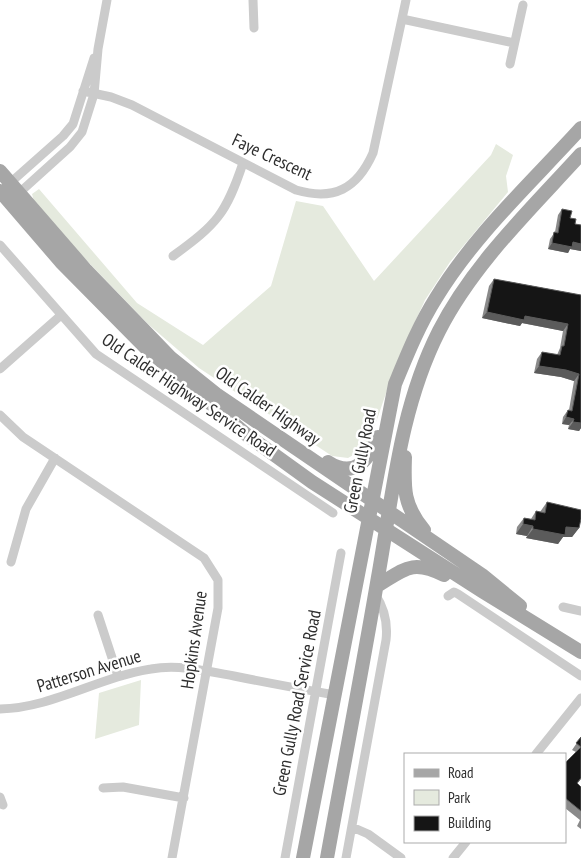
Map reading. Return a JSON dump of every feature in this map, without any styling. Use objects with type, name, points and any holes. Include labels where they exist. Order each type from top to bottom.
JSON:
[{"type":"main road","name":"Green Gully Road","points":[[303,858],[391,401],[406,357],[435,299],[451,275],[507,206],[581,128]]},
{"type":"main road","name":"Green Gully Road","points":[[327,858],[376,590],[388,510],[408,411],[428,355],[457,298],[504,238],[581,154]]},
{"type":"main road","name":"Old Calder Highway","points":[[0,171],[8,190],[86,288],[170,371],[275,456],[482,591],[581,652]]},
{"type":"main road","name":"Old Calder Highway","points":[[8,190],[146,334],[216,394],[433,540],[482,575],[549,631]]},
{"type":"main road","points":[[216,394],[284,433],[331,464],[344,469],[356,467],[368,457],[391,401]]},
{"type":"main road","points":[[408,411],[405,495],[415,518],[433,540]]},
{"type":"main road","points":[[376,590],[405,568],[418,566],[431,568],[482,591]]},
{"type":"street","points":[[8,190],[79,137],[87,120],[94,94],[98,49],[107,0]]},
{"type":"street","points":[[254,0],[254,28]]},
{"type":"street","name":"Faye Crescent","points":[[83,91],[111,97],[132,105],[296,190],[309,194],[337,192],[354,182],[364,170],[373,153],[406,0]]},
{"type":"street","points":[[510,64],[522,5]]},
{"type":"street","points":[[402,19],[514,43]]},
{"type":"street","points":[[8,190],[68,130],[76,117],[98,49]]},
{"type":"street","points":[[174,256],[201,234],[221,214],[233,193],[243,163]]},
{"type":"street","name":"Old Calder Highway Service Road","points":[[0,245],[60,316],[96,354],[334,513]]},
{"type":"street","points":[[0,369],[60,316]]},
{"type":"street","name":"Hopkins Avenue","points":[[0,414],[23,437],[194,550],[210,566],[218,580],[219,596],[172,858]]},
{"type":"street","points":[[11,562],[26,509],[55,458]]},
{"type":"street","name":"Green Gully Road Service Road","points":[[284,858],[341,553]]},
{"type":"street","points":[[346,858],[386,640],[387,626],[384,608],[376,590]]},
{"type":"street","points":[[448,596],[454,592],[458,594],[581,676]]},
{"type":"street","points":[[563,607],[581,611]]},
{"type":"street","points":[[98,615],[118,676]]},
{"type":"street","name":"Patterson Avenue","points":[[0,709],[40,703],[118,676],[153,668],[184,668],[206,671],[335,695]]},
{"type":"street","points":[[537,753],[581,698]]},
{"type":"street","points":[[103,788],[123,787],[184,798]]},
{"type":"street","points":[[352,827],[368,834],[401,858]]},
{"type":"street","points":[[453,858],[465,843]]},
{"type":"green space","points":[[496,144],[513,155],[506,176],[508,192],[450,262],[425,300],[396,364],[371,437],[364,449],[348,458],[332,456],[199,368],[148,324],[36,208],[32,194],[39,189],[137,303],[203,345],[271,286],[296,201],[323,206],[374,281],[491,155]]},
{"type":"green space","points":[[141,680],[139,725],[95,739],[99,693]]},
{"type":"building","points":[[562,209],[572,211],[570,218],[576,219],[575,224],[581,225],[581,244],[573,242],[572,247],[552,243],[554,232],[558,233]]},
{"type":"building","points":[[494,279],[581,295],[581,423],[573,422],[574,419],[566,417],[568,410],[572,411],[579,374],[539,366],[542,352],[560,355],[562,346],[564,346],[568,324],[525,316],[524,320],[487,312]]},
{"type":"building","points":[[547,502],[581,510],[579,528],[566,527],[565,535],[533,529],[533,526],[523,524],[524,518],[535,520],[536,511],[545,513]]},
{"type":"building","points":[[581,737],[581,747],[576,743]]},
{"type":"building","points":[[581,747],[581,778],[577,783],[581,787],[581,811],[566,799],[566,762]]}]
